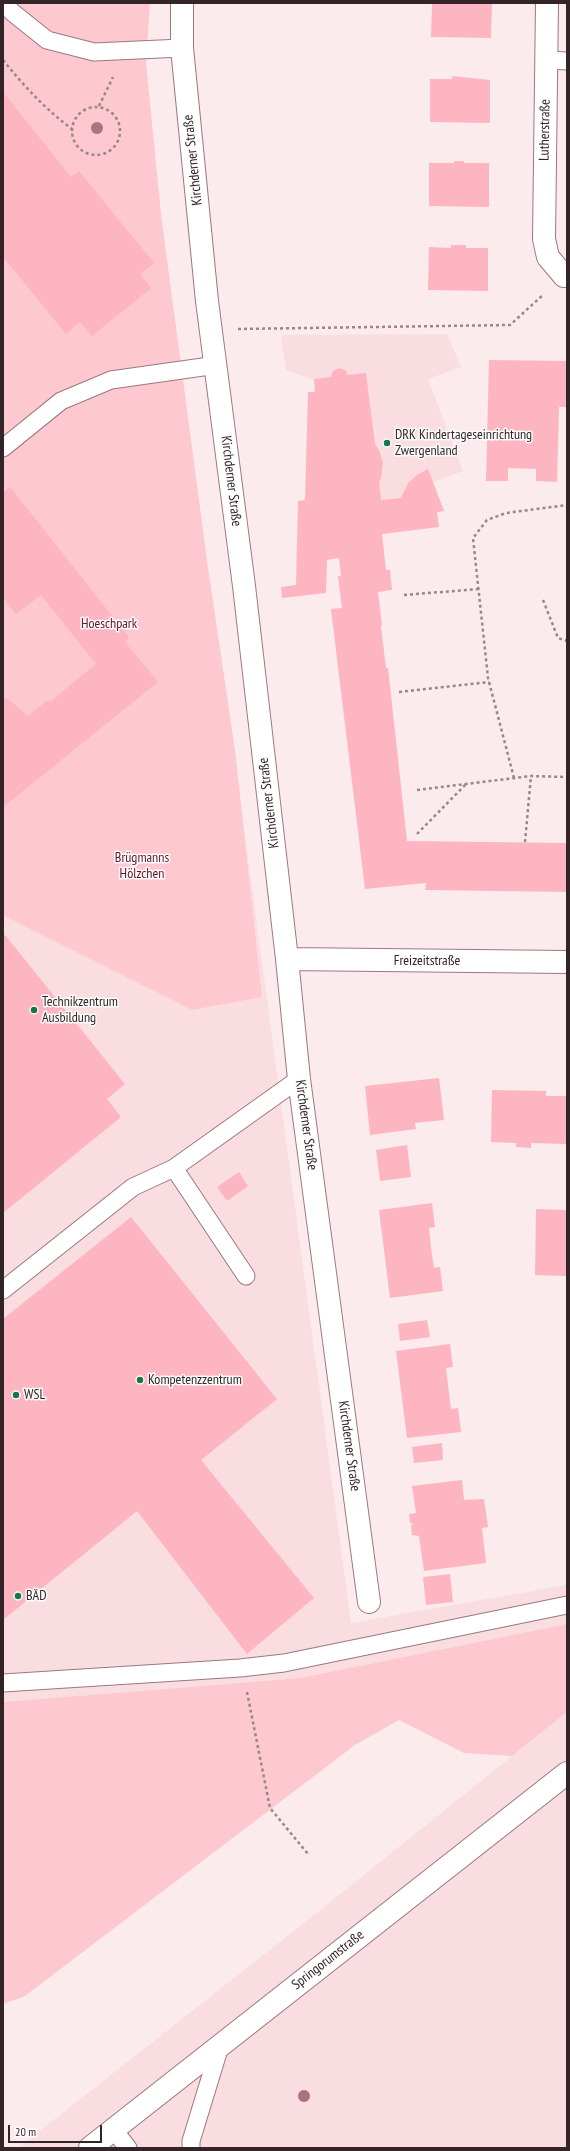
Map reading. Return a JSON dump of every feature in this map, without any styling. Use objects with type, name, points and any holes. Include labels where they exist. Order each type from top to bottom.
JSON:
[{"type":"street","name":"Kirchderner Straße","points":[[182,3],[182,48],[211,330],[287,959],[299,1078],[369,1602]]},
{"type":"street","name":"Lutherstraße","points":[[546,3],[556,61],[544,239],[548,257],[565,276]]},
{"type":"street","name":"Freizeitstraße","points":[[287,959],[567,962]]},
{"type":"street","name":"Springorumstraße","points":[[90,2148],[567,1773]]},
{"type":"lane","points":[[4,4],[47,40],[94,52],[182,48]]},
{"type":"lane","points":[[3,448],[61,400],[111,380],[216,365]]},
{"type":"lane","points":[[3,1290],[133,1187],[174,1168],[299,1078]]},
{"type":"lane","points":[[174,1168],[246,1276]]},
{"type":"lane","points":[[3,1684],[284,1664],[567,1605]]},
{"type":"lane","points":[[191,2148],[191,2141],[220,2046]]},
{"type":"lane","points":[[113,2129],[128,2148]]},
{"type":"path","points":[[99,106],[125,51]]},
{"type":"path","points":[[3,60],[30,93],[51,114],[72,129]]},
{"type":"path","points":[[99,106],[114,114],[121,128],[117,144],[104,154],[88,154],[76,144],[72,129],[78,115],[84,110],[99,106]]},
{"type":"path","points":[[211,330],[510,326],[565,276]]},
{"type":"path","points":[[514,778],[489,682],[473,538],[487,520],[506,513],[567,505]]},
{"type":"path","points":[[404,594],[479,589]]},
{"type":"path","points":[[543,600],[558,638],[567,641]]},
{"type":"path","points":[[399,692],[489,682]]},
{"type":"path","points":[[526,842],[530,776]]},
{"type":"path","points":[[417,790],[530,776],[567,777]]},
{"type":"path","points":[[417,834],[466,784]]},
{"type":"path","points":[[240,1668],[270,1808],[308,1854]]},
{"type":"shaded area","name":"DRK Kindertageseinrichtung Zwergenland","points":[[447,334],[461,367],[428,379],[463,471],[433,482],[444,511],[437,512],[439,527],[382,534],[384,552],[339,557],[314,380],[286,370],[281,335]]},
{"type":"shaded area","points":[[225,687],[351,1623],[567,1585],[567,1624],[300,1678],[3,1702],[3,885]]},
{"type":"shaded area","points":[[567,1712],[567,2148],[18,2148],[309,1919]]},
{"type":"green space","name":"Hoeschpark","points":[[3,3],[150,3],[146,63],[161,214],[208,568],[235,750],[262,997],[192,1010],[3,915]]},
{"type":"green space","points":[[567,1624],[567,1712],[512,1756],[464,1753],[399,1720],[355,1745],[25,1996],[3,2004],[3,1702],[300,1678]]},
{"type":"building","points":[[432,3],[492,3],[491,38],[431,37]]},
{"type":"building","points":[[452,76],[490,80],[490,123],[430,122],[430,79],[452,79]]},
{"type":"building","points":[[3,92],[71,177],[79,171],[154,263],[140,274],[151,288],[92,336],[80,322],[66,334],[3,257]]},
{"type":"building","points":[[454,161],[464,161],[464,163],[489,163],[489,207],[429,206],[429,163],[454,163]]},
{"type":"building","points":[[451,245],[466,245],[466,248],[488,248],[488,291],[428,290],[429,247],[451,248]]},
{"type":"building","points":[[489,360],[567,361],[567,407],[559,407],[557,482],[536,481],[536,469],[508,468],[508,481],[486,481]]},
{"type":"building","points":[[339,368],[345,370],[348,375],[366,373],[375,444],[379,450],[383,462],[381,478],[379,481],[381,500],[401,498],[408,483],[417,475],[428,469],[444,511],[437,512],[439,527],[382,534],[386,570],[390,570],[392,590],[378,592],[407,841],[567,843],[567,892],[425,890],[426,883],[365,889],[331,609],[342,608],[338,576],[341,576],[339,558],[327,560],[326,593],[282,598],[281,587],[296,585],[298,501],[305,500],[308,392],[315,392],[314,379],[331,377],[333,371]]},
{"type":"building","points":[[10,487],[129,637],[125,642],[158,682],[3,807],[3,698],[8,699],[28,716],[48,700],[50,702],[96,664],[41,595],[16,614],[3,598],[3,493]]},
{"type":"building","name":"Technikzentrum Ausbildung","points":[[5,935],[125,1084],[107,1099],[121,1117],[3,1213],[3,936]]},
{"type":"building","points":[[439,1078],[444,1120],[415,1123],[416,1129],[370,1135],[365,1086]]},
{"type":"building","points":[[492,1090],[546,1091],[546,1096],[567,1096],[567,1144],[531,1143],[531,1148],[516,1147],[516,1143],[491,1142]]},
{"type":"building","points":[[407,1145],[411,1177],[380,1181],[376,1150]]},
{"type":"building","points":[[239,1172],[248,1186],[227,1201],[217,1187]]},
{"type":"building","points":[[432,1203],[435,1227],[429,1228],[431,1248],[434,1268],[440,1267],[443,1291],[390,1298],[379,1210]]},
{"type":"building","points":[[536,1209],[567,1210],[567,1276],[535,1275]]},
{"type":"building","name":"Kompetenzzentrum","points":[[131,1217],[277,1399],[201,1460],[314,1598],[247,1654],[137,1511],[3,1620],[3,1319]]},
{"type":"building","points":[[427,1320],[430,1337],[400,1341],[398,1324]]},
{"type":"building","points":[[450,1344],[453,1367],[446,1368],[451,1409],[458,1408],[461,1432],[407,1438],[396,1351]]},
{"type":"building","points":[[442,1443],[443,1460],[414,1463],[412,1447]]},
{"type":"building","points":[[462,1480],[464,1500],[484,1499],[488,1527],[482,1528],[486,1563],[424,1571],[419,1536],[412,1535],[411,1525],[414,1523],[410,1523],[409,1514],[416,1513],[412,1486]]},
{"type":"building","points":[[450,1574],[453,1602],[426,1605],[423,1577]]},
{"type":"place","name":"DRK Kindertageseinrichtung Zwergenland","points":[[387,443]]},
{"type":"place","name":"Technikzentrum Ausbildung","points":[[34,1010]]},
{"type":"place","name":"Kompetenzzentrum","points":[[140,1380]]},
{"type":"place","name":"WSL","points":[[16,1395]]},
{"type":"place","name":"BÄD","points":[[18,1596]]},
{"type":"park label","name":"Brügmanns Hölzchen","points":[[142,866]]}]
